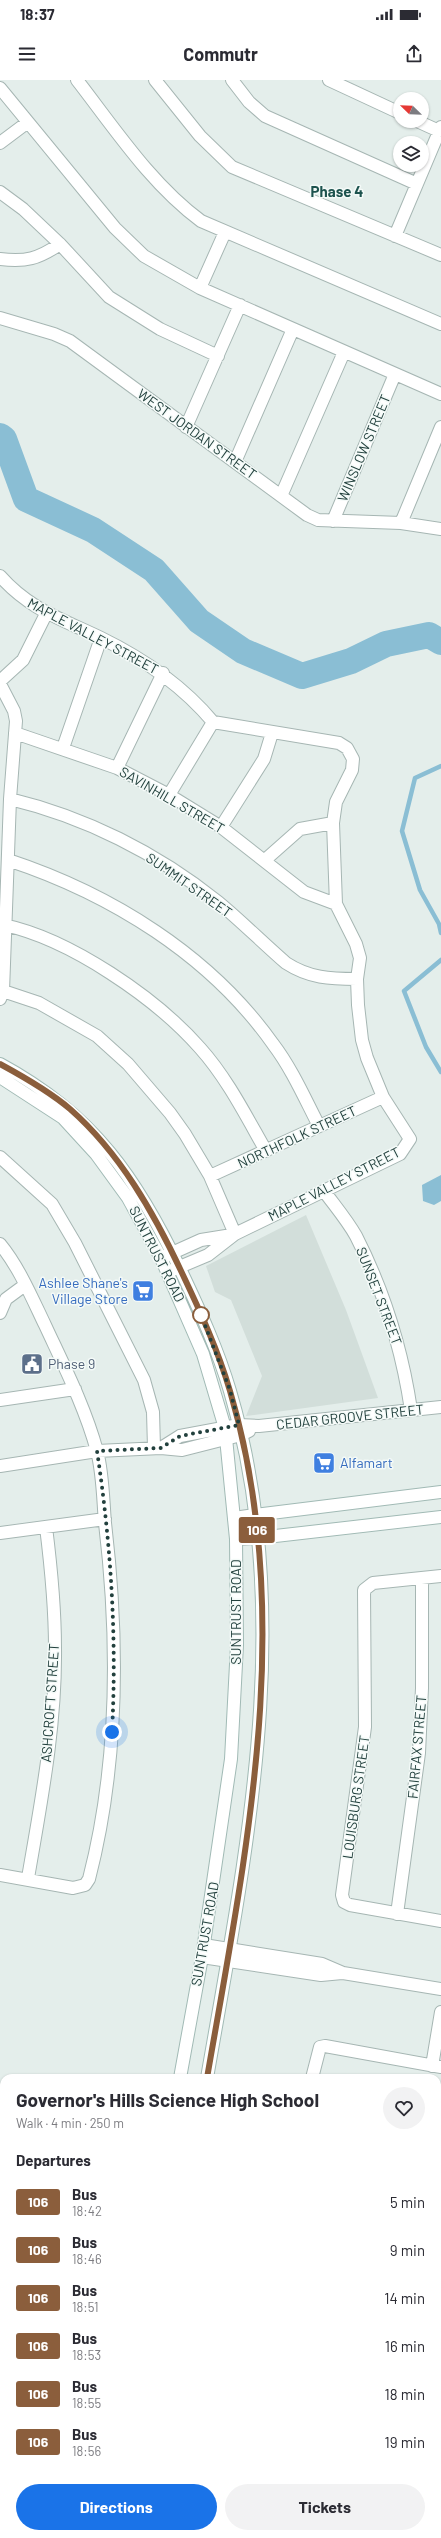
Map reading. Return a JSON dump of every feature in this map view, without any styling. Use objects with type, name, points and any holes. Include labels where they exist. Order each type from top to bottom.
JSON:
[{"type":"street","points":[[77,80],[158,184],[181,206],[201,221],[441,324]]},
{"type":"street","points":[[155,80],[204,141],[232,167],[441,255]]},
{"type":"street","points":[[232,80],[250,102],[265,116],[417,184]]},
{"type":"street","points":[[329,80],[393,110]]},
{"type":"street","points":[[0,88],[120,232],[144,256],[200,288],[441,394]]},
{"type":"street","points":[[0,143],[28,122]]},
{"type":"street","points":[[395,236],[440,129],[429,125]]},
{"type":"street","points":[[0,192],[23,209],[60,244],[109,297],[160,329],[218,356]]},
{"type":"street","points":[[200,288],[225,232]]},
{"type":"street","points":[[0,259],[22,261],[44,255],[60,244]]},
{"type":"street","points":[[186,427],[240,305]]},
{"type":"street","name":"WEST JORDAN STREET","points":[[0,318],[54,334],[70,341],[307,515],[318,520],[401,523],[441,528]]},
{"type":"street","points":[[235,462],[293,329]]},
{"type":"street","points":[[281,496],[344,352]]},
{"type":"street","name":"WINSLOW STREET","points":[[333,521],[395,374]]},
{"type":"street","points":[[401,523],[441,427]]},
{"type":"street","name":"MAPLE VALLEY STREET","points":[[0,576],[14,592],[46,614],[101,638],[163,674],[195,700],[212,722],[339,743],[347,748],[353,759],[352,770],[338,793],[333,823],[336,904],[356,944],[360,958],[357,979],[362,1040],[383,1097],[410,1139],[400,1154],[235,1234]]},
{"type":"street","points":[[46,614],[23,660],[0,682],[14,711],[15,733],[10,799],[2,995],[39,1003],[97,1036],[128,1064],[170,1113],[210,1176],[235,1234]]},
{"type":"street","points":[[63,748],[101,638]]},
{"type":"street","points":[[117,768],[163,674]]},
{"type":"street","points":[[170,795],[212,722]]},
{"type":"street","name":"SAVINHILL STREET","points":[[15,733],[63,748],[117,768],[170,795],[221,827],[304,892],[336,904]]},
{"type":"street","points":[[221,827],[264,759],[272,733]]},
{"type":"street","name":"SUMMIT STREET","points":[[10,799],[44,807],[82,821],[144,852],[218,902],[286,963],[298,970],[328,979],[357,979]]},
{"type":"street","points":[[265,860],[300,830],[333,823]]},
{"type":"street","points":[[8,860],[38,870],[99,898],[157,932],[201,966],[252,1016],[274,1044],[319,1126]]},
{"type":"street","points":[[4,925],[24,929],[99,967],[136,991],[173,1022],[201,1049],[238,1103],[266,1151]]},
{"type":"street","name":"SUNTRUST ROAD","points":[[0,1064],[52,1095],[87,1126],[141,1194],[172,1252],[215,1348],[230,1390],[240,1430],[258,1538],[263,1642],[258,1760],[229,1949],[208,2074]]},
{"type":"street","name":"SUNTRUST ROAD","points":[[0,1077],[46,1104],[78,1134],[128,1198],[168,1272],[203,1354],[226,1433],[236,1539],[237,1645],[231,1759],[202,1958],[181,2074]]},
{"type":"street","name":"NORTHFOLK STREET","points":[[210,1176],[383,1097]]},
{"type":"street","points":[[0,1157],[52,1204],[75,1243],[144,1380],[153,1412],[158,1448]]},
{"type":"street","name":"SUNSET STREET","points":[[324,1191],[355,1235],[380,1290],[402,1356],[411,1410]]},
{"type":"street","points":[[161,1258],[201,1240],[235,1234]]},
{"type":"street","points":[[168,1272],[208,1255],[235,1234]]},
{"type":"street","points":[[0,1244],[25,1285],[75,1388],[97,1451],[111,1574],[114,1630],[114,1704],[108,1782],[91,1871],[85,1885],[79,1887],[28,1878],[0,1875]]},
{"type":"street","points":[[0,1313],[6,1299],[25,1285]]},
{"type":"street","points":[[0,1400],[75,1388]]},
{"type":"street","name":"CEDAR GROOVE STREET","points":[[240,1430],[259,1426],[441,1407]]},
{"type":"street","points":[[0,1466],[97,1451],[158,1448],[180,1436],[226,1433],[240,1430]]},
{"type":"street","points":[[234,1518],[441,1492]]},
{"type":"street","points":[[236,1539],[258,1538],[441,1516]]},
{"type":"street","points":[[0,1533],[105,1519]]},
{"type":"street","name":"ASHCROFT STREET","points":[[28,1878],[45,1777],[54,1686],[55,1649],[53,1583],[46,1527]]},
{"type":"street","points":[[422,1578],[441,1576]]},
{"type":"street","name":"LOUISBURG STREET","points":[[422,1578],[373,1583],[367,1587],[364,1594],[365,1727],[342,1895],[344,1902],[350,1905],[397,1914],[441,1920]]},
{"type":"street","name":"FAIRFAX STREET","points":[[397,1914],[419,1753],[422,1688],[422,1578]]},
{"type":"street","points":[[204,1945],[322,1964],[343,1973],[441,1989]]},
{"type":"street","points":[[202,1958],[321,1975],[343,1973]]},
{"type":"street","points":[[313,2074],[320,2046],[436,2067],[441,2012]]},
{"type":"shaded area","points":[[306,1215],[346,1310],[378,1398],[246,1416],[262,1376],[231,1300],[215,1292],[206,1266]]},
{"type":"water","points":[[441,1175],[441,1201],[434,1205],[423,1201],[422,1185]]},
{"type":"waterway","points":[[0,436],[4,439],[26,499],[93,530],[154,570],[199,621],[243,651],[302,676],[351,661],[386,644],[429,635],[441,642]]},
{"type":"waterway","points":[[441,766],[415,778],[402,831],[420,890],[439,924],[441,933]]},
{"type":"waterway","points":[[441,960],[404,991],[426,1047],[441,1072]]},
{"type":"bus line","name":"106","points":[[0,1064],[52,1095],[69,1109],[87,1126],[123,1169],[141,1194],[172,1252],[197,1305],[215,1348],[230,1390],[239,1425],[258,1538],[263,1642],[258,1760],[229,1949],[208,2074]]},
{"type":"place","name":"Ashlee Shane's Village Store","points":[[143,1291]]},
{"type":"place","name":"Phase 9","points":[[32,1364]]},
{"type":"place","name":"Alfamart","points":[[324,1463]]},
{"type":"district","name":"Phase 4","points":[[337,192]]},
{"type":"route","points":[[112,1732],[114,1638],[111,1574],[97,1451],[161,1448],[180,1436],[239,1425],[230,1390],[201,1315]]}]
